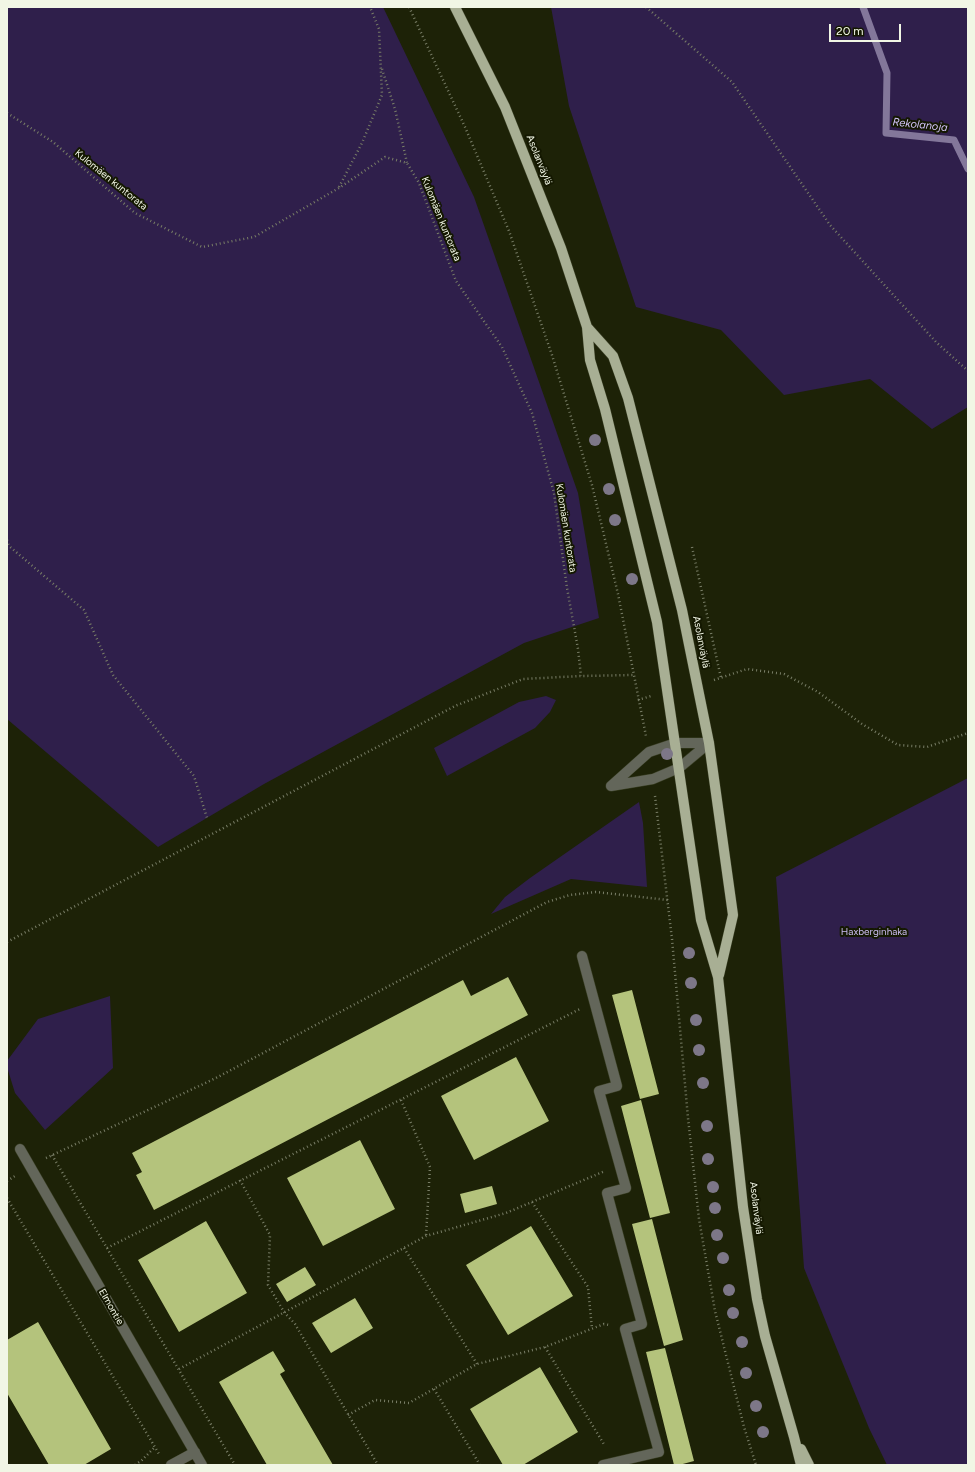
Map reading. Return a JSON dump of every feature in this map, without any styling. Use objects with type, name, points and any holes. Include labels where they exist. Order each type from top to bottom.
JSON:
[{"type":"main road","name":"Asolanväylä","points":[[455,7],[505,107],[561,248],[587,327],[590,360],[605,409],[657,622],[702,920],[718,977],[743,1208],[757,1299],[765,1336],[801,1465]]},
{"type":"main road","name":"Asolanväylä","points":[[587,327],[613,356],[628,398],[682,610],[709,743],[733,915],[718,977]]},
{"type":"main road","name":"Asolanväylä","points":[[794,1437],[809,1465]]},
{"type":"street","points":[[676,743],[709,743],[679,768],[652,778],[611,786],[649,752],[676,743]]},
{"type":"street","points":[[582,956],[617,1086],[599,1091],[626,1188],[606,1193],[642,1324],[625,1329],[659,1452],[603,1465]]},
{"type":"street","name":"Elmontie","points":[[20,1149],[202,1465]]},
{"type":"street","points":[[172,1465],[194,1452]]},
{"type":"path","points":[[339,188],[362,143],[382,95],[379,29],[370,7]]},
{"type":"path","points":[[409,7],[465,127],[509,231],[552,355],[592,485],[618,594],[649,752]]},
{"type":"path","points":[[646,7],[732,82],[830,225],[936,342],[968,371]]},
{"type":"path","points":[[380,65],[395,109],[407,163]]},
{"type":"path","name":"Kulomäen kuntorata","points":[[7,113],[53,142],[135,213],[202,247],[254,237],[339,188],[385,157],[407,163],[419,183],[456,281],[502,347],[532,413],[554,493],[581,676]]},
{"type":"path","points":[[7,540],[9,546],[84,610],[113,675],[194,776],[207,818]]},
{"type":"path","points":[[692,547],[721,678],[747,669],[784,674],[818,692],[862,724],[898,745],[927,746],[968,733]]},
{"type":"path","points":[[7,942],[455,706],[523,679],[581,676],[633,676]]},
{"type":"path","points":[[652,778],[668,900],[699,1219],[715,1311],[744,1427],[756,1465]]},
{"type":"path","points":[[7,1181],[30,1166],[52,1155],[216,1078],[547,902],[570,895],[596,892],[668,900]]},
{"type":"path","points":[[107,1248],[594,1002]]},
{"type":"path","points":[[401,1100],[430,1167],[426,1236]]},
{"type":"path","points":[[52,1155],[235,1465]]},
{"type":"path","points":[[178,1369],[426,1236],[506,1213],[619,1165]]},
{"type":"path","points":[[240,1180],[270,1235],[268,1285],[284,1312],[295,1324],[378,1465]]},
{"type":"path","points":[[7,1198],[162,1459]]},
{"type":"path","points":[[532,1202],[588,1287],[592,1329]]},
{"type":"path","points":[[404,1248],[477,1364]]},
{"type":"path","points":[[348,1415],[375,1400],[409,1403],[477,1364],[545,1347],[604,1324],[625,1329]]},
{"type":"path","points":[[545,1347],[614,1462]]},
{"type":"path","points":[[434,1389],[480,1465]]},
{"type":"path","points":[[134,1465],[142,1460],[155,1447]]},
{"type":"green space","points":[[7,7],[383,7],[474,197],[578,493],[599,618],[524,643],[264,784],[158,847],[7,719]]},
{"type":"green space","points":[[551,7],[968,7],[968,407],[932,429],[870,379],[784,395],[721,330],[636,307],[569,106]]},
{"type":"green space","points":[[546,696],[556,700],[550,712],[535,728],[447,776],[434,748],[519,702]]},
{"type":"green space","name":"Haxberginhaka","points":[[968,778],[968,1465],[887,1465],[869,1428],[804,1268],[776,877]]},
{"type":"green space","points":[[639,802],[643,823],[647,887],[571,879],[491,914],[505,897],[530,878]]},
{"type":"green space","points":[[110,996],[113,1068],[45,1130],[15,1093],[7,1067],[7,1061],[38,1019]]},
{"type":"building","points":[[508,977],[528,1015],[154,1210],[136,1175],[142,1172],[132,1153],[463,980],[471,996]]},
{"type":"building","points":[[632,990],[659,1094],[640,1099],[612,995]]},
{"type":"building","points":[[516,1057],[549,1121],[474,1160],[441,1096]]},
{"type":"building","points":[[641,1100],[670,1213],[650,1218],[621,1106]]},
{"type":"building","points":[[360,1140],[395,1209],[323,1246],[287,1178]]},
{"type":"building","points":[[492,1186],[497,1204],[465,1213],[460,1194]]},
{"type":"building","points":[[652,1219],[683,1340],[664,1346],[632,1224]]},
{"type":"building","points":[[206,1221],[247,1293],[179,1332],[138,1260]]},
{"type":"building","points":[[531,1226],[573,1296],[508,1335],[466,1265]]},
{"type":"building","points":[[305,1267],[316,1285],[287,1302],[276,1284]]},
{"type":"building","points":[[355,1298],[373,1328],[331,1353],[312,1323]]},
{"type":"building","points":[[38,1322],[111,1449],[84,1465],[49,1465],[7,1393],[7,1340]]},
{"type":"building","points":[[665,1348],[694,1461],[679,1465],[674,1465],[646,1352]]},
{"type":"building","points":[[273,1351],[285,1371],[280,1374],[333,1465],[267,1465],[219,1382]]},
{"type":"building","points":[[540,1367],[578,1432],[523,1465],[503,1465],[470,1409]]},
{"type":"waterway","name":"Rekolanoja","points":[[863,7],[887,73],[886,133],[954,140],[968,169]]}]
